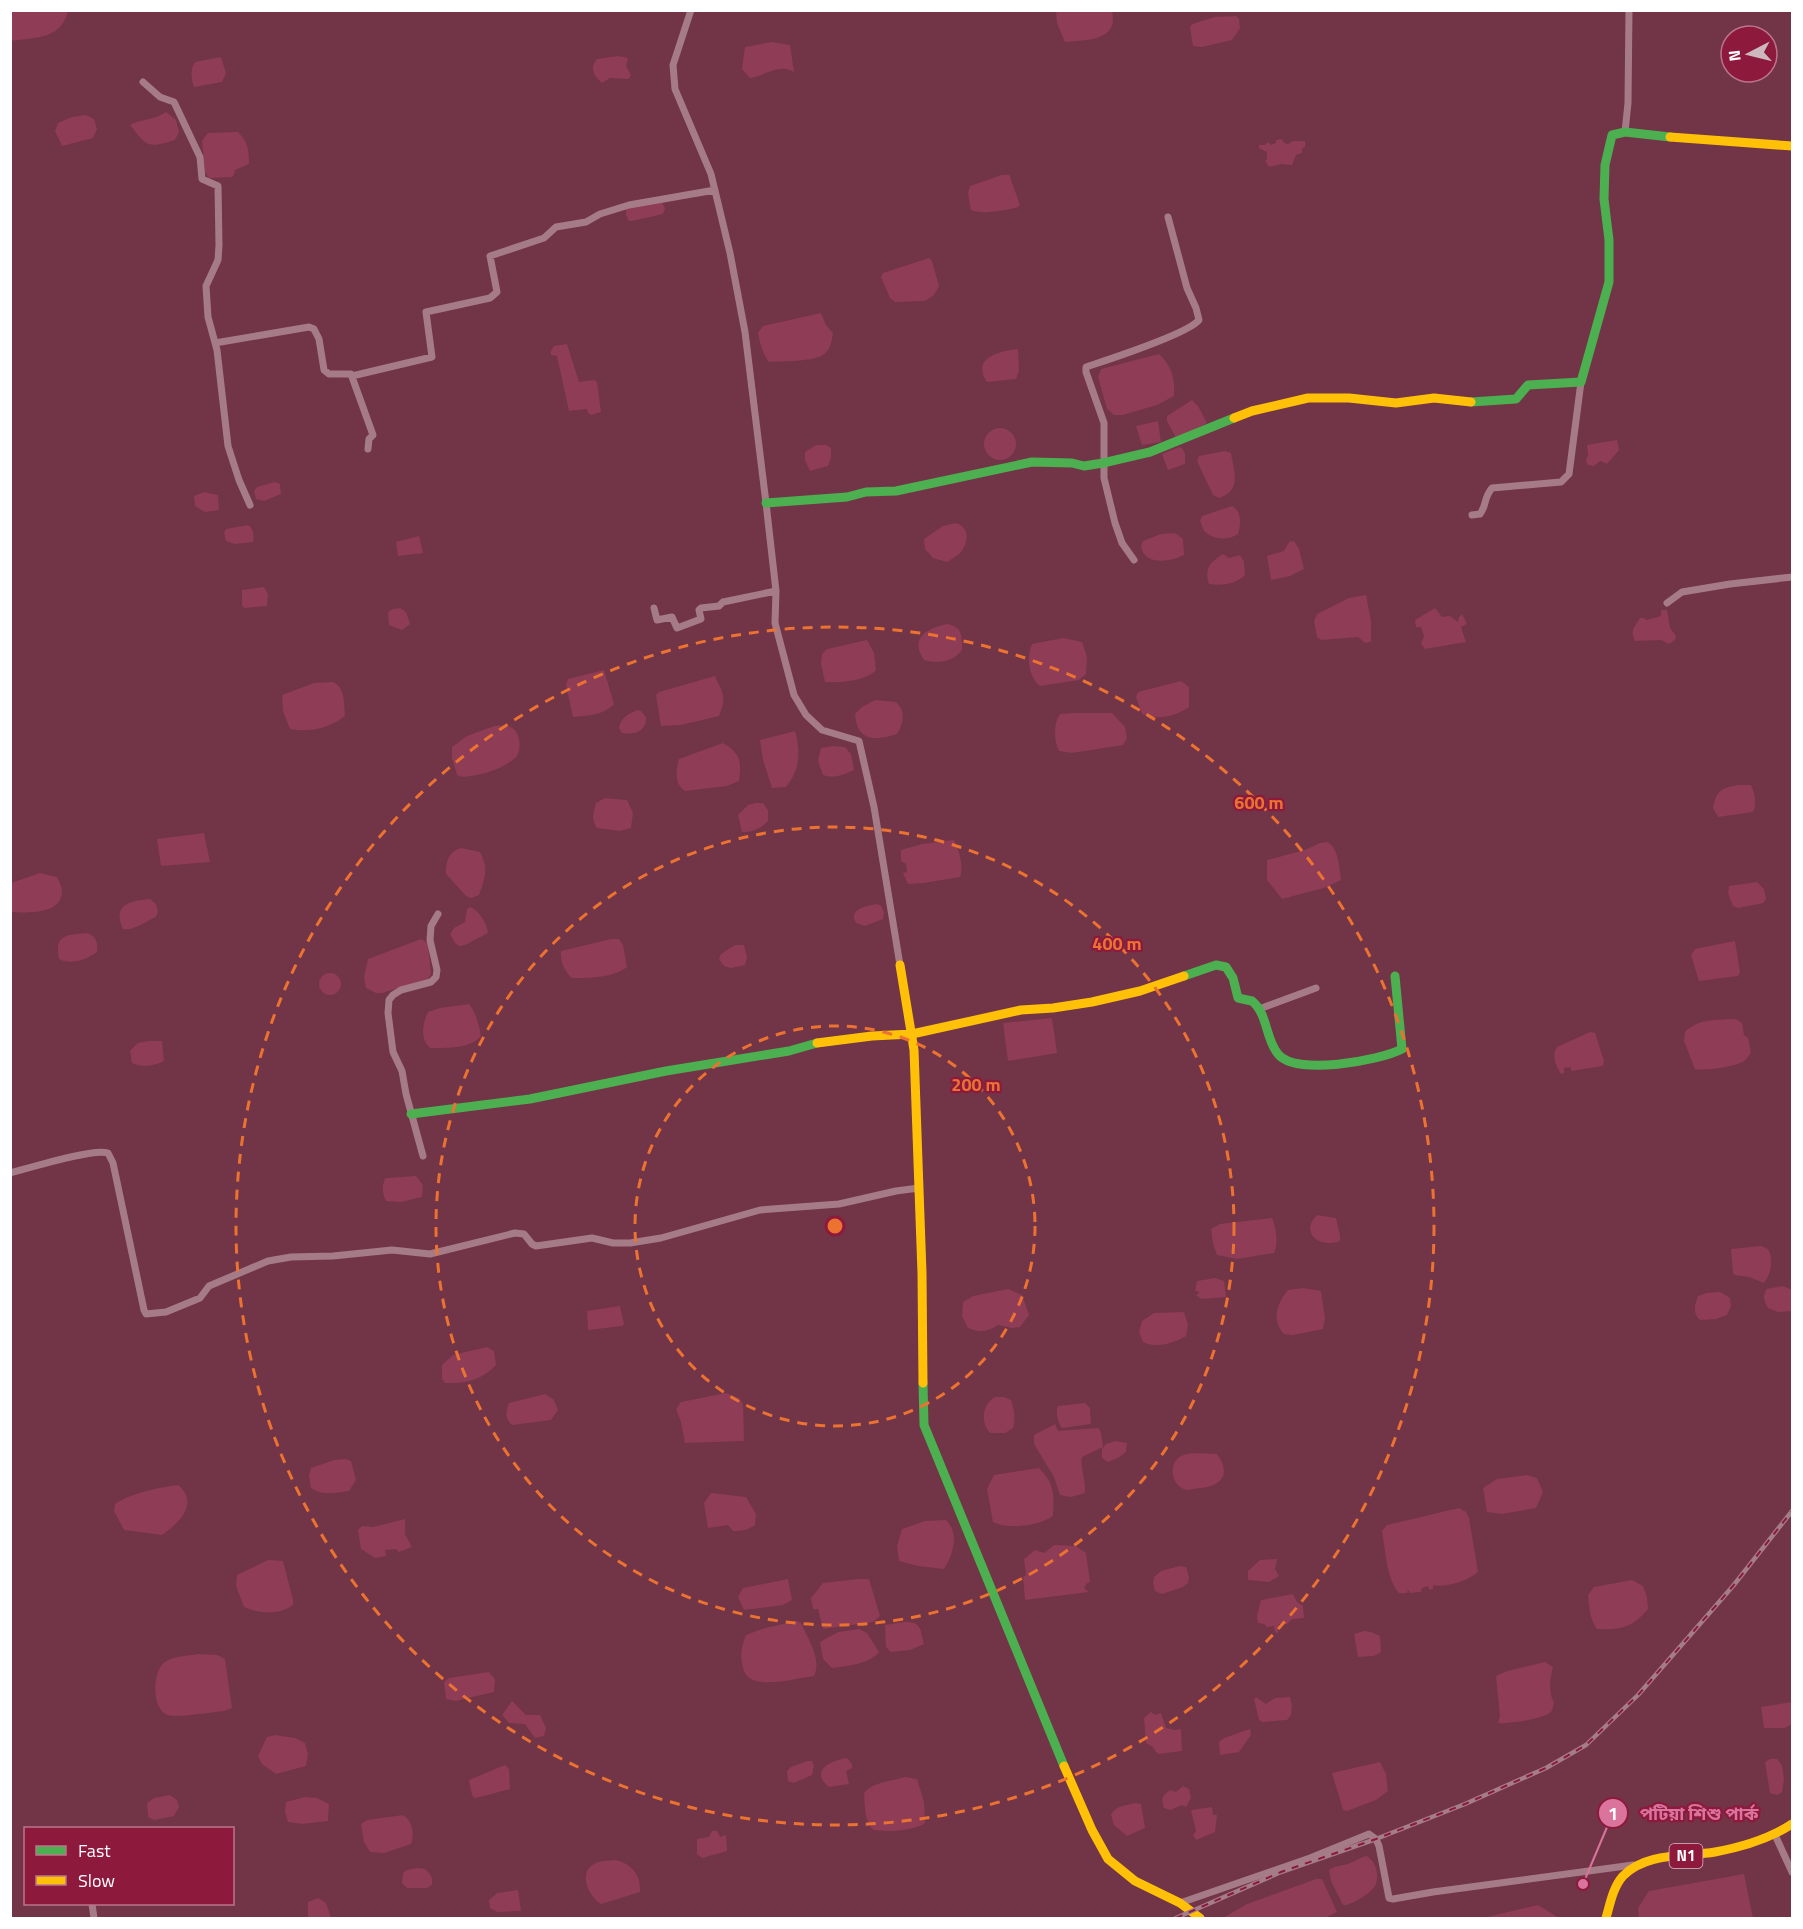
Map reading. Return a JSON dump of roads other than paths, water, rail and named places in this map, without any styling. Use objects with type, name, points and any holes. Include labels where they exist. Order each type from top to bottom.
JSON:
[{"type":"main road","points":[[766,503],[896,491],[1032,462],[1072,463],[1084,466],[1103,463],[1150,452],[1252,411],[1308,398],[1349,398],[1396,403],[1434,398],[1475,403],[1516,399],[1527,385],[1581,382],[1609,282],[1609,240],[1604,198],[1605,165],[1612,135],[1625,132],[1682,139],[1792,146]]},
{"type":"main road","points":[[900,964],[912,1034],[919,1188],[924,1425],[1065,1769],[1092,1830],[1108,1859],[1135,1881],[1180,1903],[1200,1918]]},
{"type":"main road","points":[[411,1114],[530,1099],[666,1071],[789,1051],[815,1043],[890,1034],[912,1034],[1021,1010],[1065,1007],[1140,991],[1216,965],[1226,967],[1233,978],[1238,998],[1248,998],[1257,1005],[1270,1040],[1286,1062],[1347,1064],[1402,1049],[1395,976]]},
{"type":"main road","name":"N1","points":[[1606,1918],[1612,1896],[1622,1878],[1644,1864],[1658,1859],[1714,1852],[1775,1835],[1792,1824]]},
{"type":"street","points":[[691,10],[673,65],[675,90],[711,174],[730,253],[744,332],[766,503],[776,591],[775,623],[794,695],[806,715],[822,730],[859,741],[873,807],[900,964]]},
{"type":"street","points":[[1625,132],[1628,103],[1629,10]]},
{"type":"street","points":[[143,82],[160,98],[174,102],[200,157],[202,179],[218,186],[218,260],[206,286],[208,317],[215,343],[228,446],[250,505]]},
{"type":"street","points":[[352,375],[432,357],[426,312],[493,296],[496,292],[490,255],[544,238],[556,226],[586,222],[600,214],[629,205],[715,190]]},
{"type":"street","points":[[1134,560],[1122,543],[1114,523],[1104,478],[1104,423],[1086,367],[1173,336],[1196,324],[1199,320],[1187,288],[1168,217]]},
{"type":"street","points":[[215,343],[309,327],[314,329],[319,339],[322,366],[326,372],[347,372],[352,375],[373,435],[369,439],[368,449]]},
{"type":"street","points":[[1472,515],[1480,514],[1484,509],[1485,496],[1492,488],[1562,482],[1566,478],[1569,474],[1581,382]]},
{"type":"street","points":[[1667,603],[1682,592],[1792,577]]},
{"type":"street","points":[[654,608],[657,620],[672,617],[677,627],[701,619],[699,610],[701,608],[720,606],[723,602],[776,591]]},
{"type":"street","points":[[423,1156],[402,1071],[393,1052],[388,1013],[389,1000],[393,995],[400,990],[421,986],[436,977],[437,970],[430,933],[438,914]]},
{"type":"street","points":[[1259,1009],[1316,988]]},
{"type":"street","points":[[10,1173],[86,1154],[104,1151],[108,1153],[113,1163],[146,1314],[166,1312],[201,1298],[209,1286],[238,1273],[268,1261],[291,1257],[333,1256],[392,1250],[430,1254],[515,1233],[524,1234],[536,1246],[592,1238],[630,1243],[661,1238],[760,1210],[839,1204],[919,1188]]},
{"type":"street","points":[[1180,1903],[1310,1858],[1369,1834],[1376,1839],[1379,1846],[1389,1898],[1393,1899],[1443,1890],[1644,1864]]},
{"type":"street","points":[[1775,1835],[1792,1872]]},
{"type":"railway","points":[[1176,1918],[1281,1872],[1376,1839],[1465,1804],[1546,1768],[1586,1745],[1638,1695],[1733,1586],[1792,1511]]},
{"type":"place","name":"পটিয়া শিশু পার্ক","points":[[1583,1884]]}]
